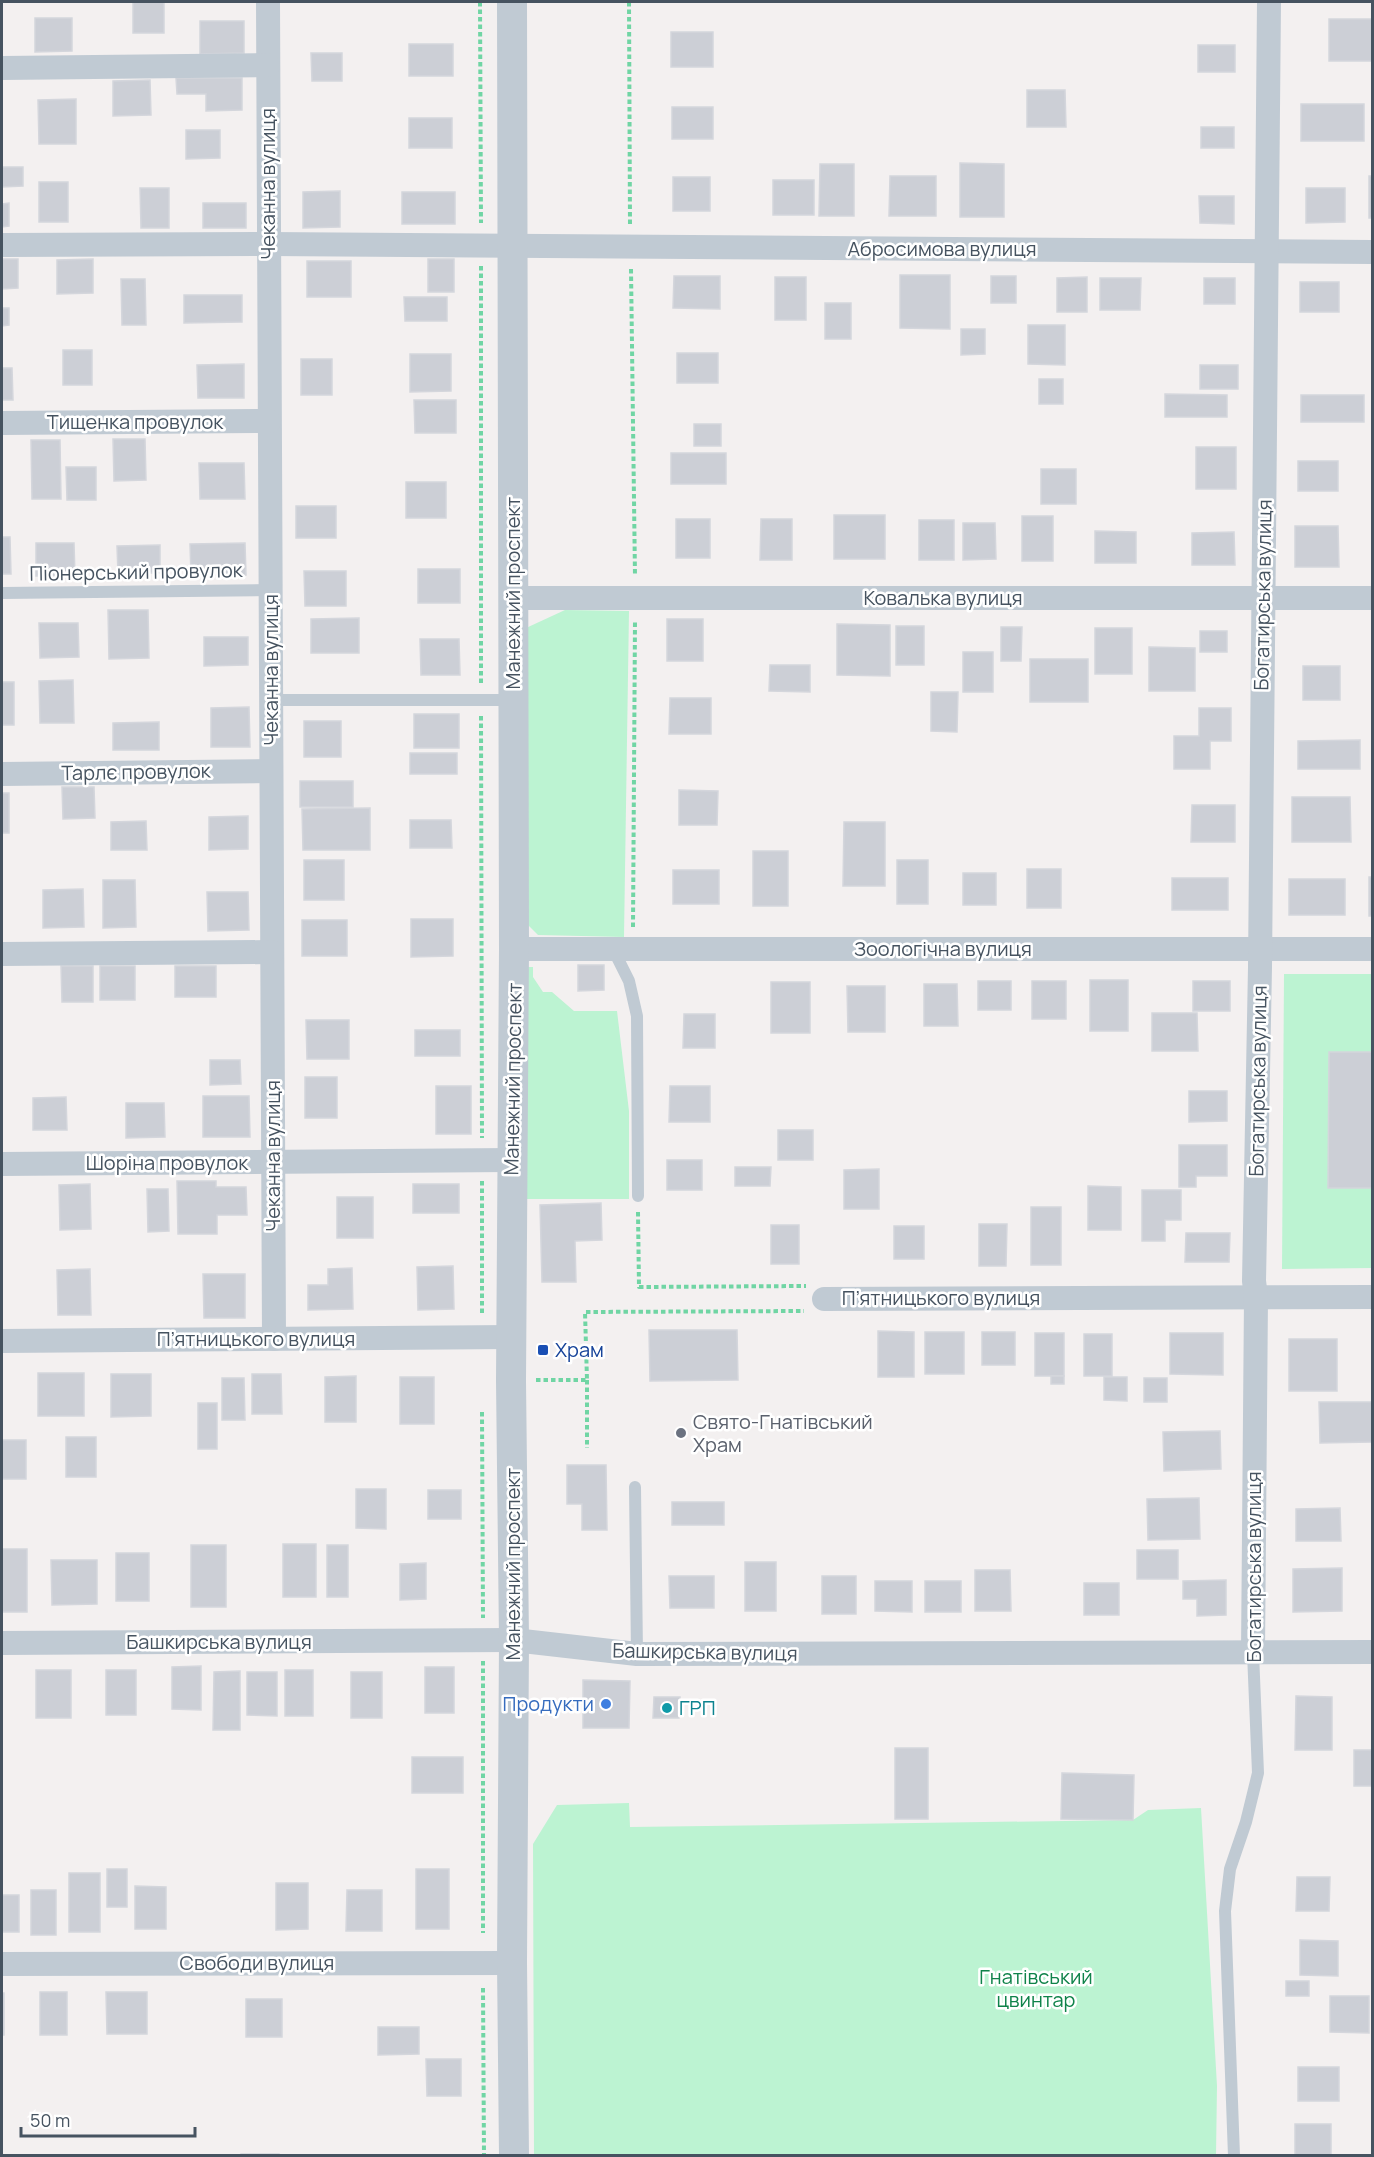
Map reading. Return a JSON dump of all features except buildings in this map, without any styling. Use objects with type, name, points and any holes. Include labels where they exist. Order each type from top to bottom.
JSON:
[{"type":"street","name":"Чеканна вулиця","points":[[268,2],[274,1339]]},
{"type":"street","name":"Манежний проспект","points":[[512,2],[514,949],[512,1160],[497,1337],[512,1381],[514,1640],[498,1963],[514,2156]]},
{"type":"street","name":"Богатирська вулиця","points":[[1253,1653],[1256,1298],[1254,1281],[1260,949],[1269,2]]},
{"type":"street","points":[[2,68],[268,65]]},
{"type":"street","name":"Абросимова вулиця","points":[[2,245],[269,244],[1372,252]]},
{"type":"street","name":"Тищенка провулок","points":[[2,423],[269,421]]},
{"type":"street","name":"Ковалька вулиця","points":[[513,598],[1372,598]]},
{"type":"street","name":"Тарлє провулок","points":[[2,774],[271,771]]},
{"type":"street","name":"Зоологічна вулиця","points":[[514,949],[1372,949]]},
{"type":"street","points":[[2,954],[272,952]]},
{"type":"street","name":"Шоріна провулок","points":[[2,1164],[512,1160]]},
{"type":"street","name":"П’ятницького вулиця","points":[[824,1299],[1372,1297]]},
{"type":"street","name":"П’ятницького вулиця","points":[[2,1341],[497,1337]]},
{"type":"street","name":"Башкирська вулиця","points":[[2,1643],[514,1640],[637,1654],[1372,1652]]},
{"type":"street","name":"Свободи вулиця","points":[[2,1964],[498,1963]]},
{"type":"lane","name":"Пiонерський провулок","points":[[2,593],[270,590]]},
{"type":"lane","points":[[271,700],[513,700]]},
{"type":"lane","points":[[623,949],[637,1016],[638,1196]]},
{"type":"lane","points":[[635,1487],[637,1654]]},
{"type":"lane","name":"Богатирська вулиця","points":[[1234,2156],[1225,1911],[1230,1869],[1246,1822],[1258,1773],[1253,1653]]},
{"type":"path","points":[[480,2],[482,1160],[497,1337]]},
{"type":"path","points":[[623,949],[635,598],[629,2]]},
{"type":"path","points":[[638,1196],[639,1287],[817,1286],[824,1299]]},
{"type":"path","name":"П’ятницького вулиця","points":[[587,1448],[585,1312],[817,1311],[824,1299]]},
{"type":"path","points":[[512,1381],[587,1380]]},
{"type":"path","points":[[482,1407],[483,1640],[498,1963],[484,2156]]},
{"type":"green space","points":[[565,610],[629,611],[624,937],[538,935],[522,919],[526,628]]},
{"type":"green space","points":[[523,967],[533,967],[533,977],[543,992],[552,992],[574,1011],[617,1011],[629,1111],[629,1199],[523,1199]]},
{"type":"green space","points":[[1284,974],[1372,974],[1372,1268],[1282,1269]]},
{"type":"green space","name":"Гнатівський цвинтар","points":[[629,1803],[630,1827],[1133,1820],[1148,1810],[1201,1808],[1217,2086],[1216,2155],[534,2155],[533,1844],[557,1805]]},
{"type":"place","name":"Храм","points":[[543,1350]]},
{"type":"place","name":"Свято-Гнатівський Храм","points":[[681,1433]]},
{"type":"place","name":"Продукти","points":[[606,1704]]},
{"type":"place","name":"ГРП","points":[[667,1708]]}]
